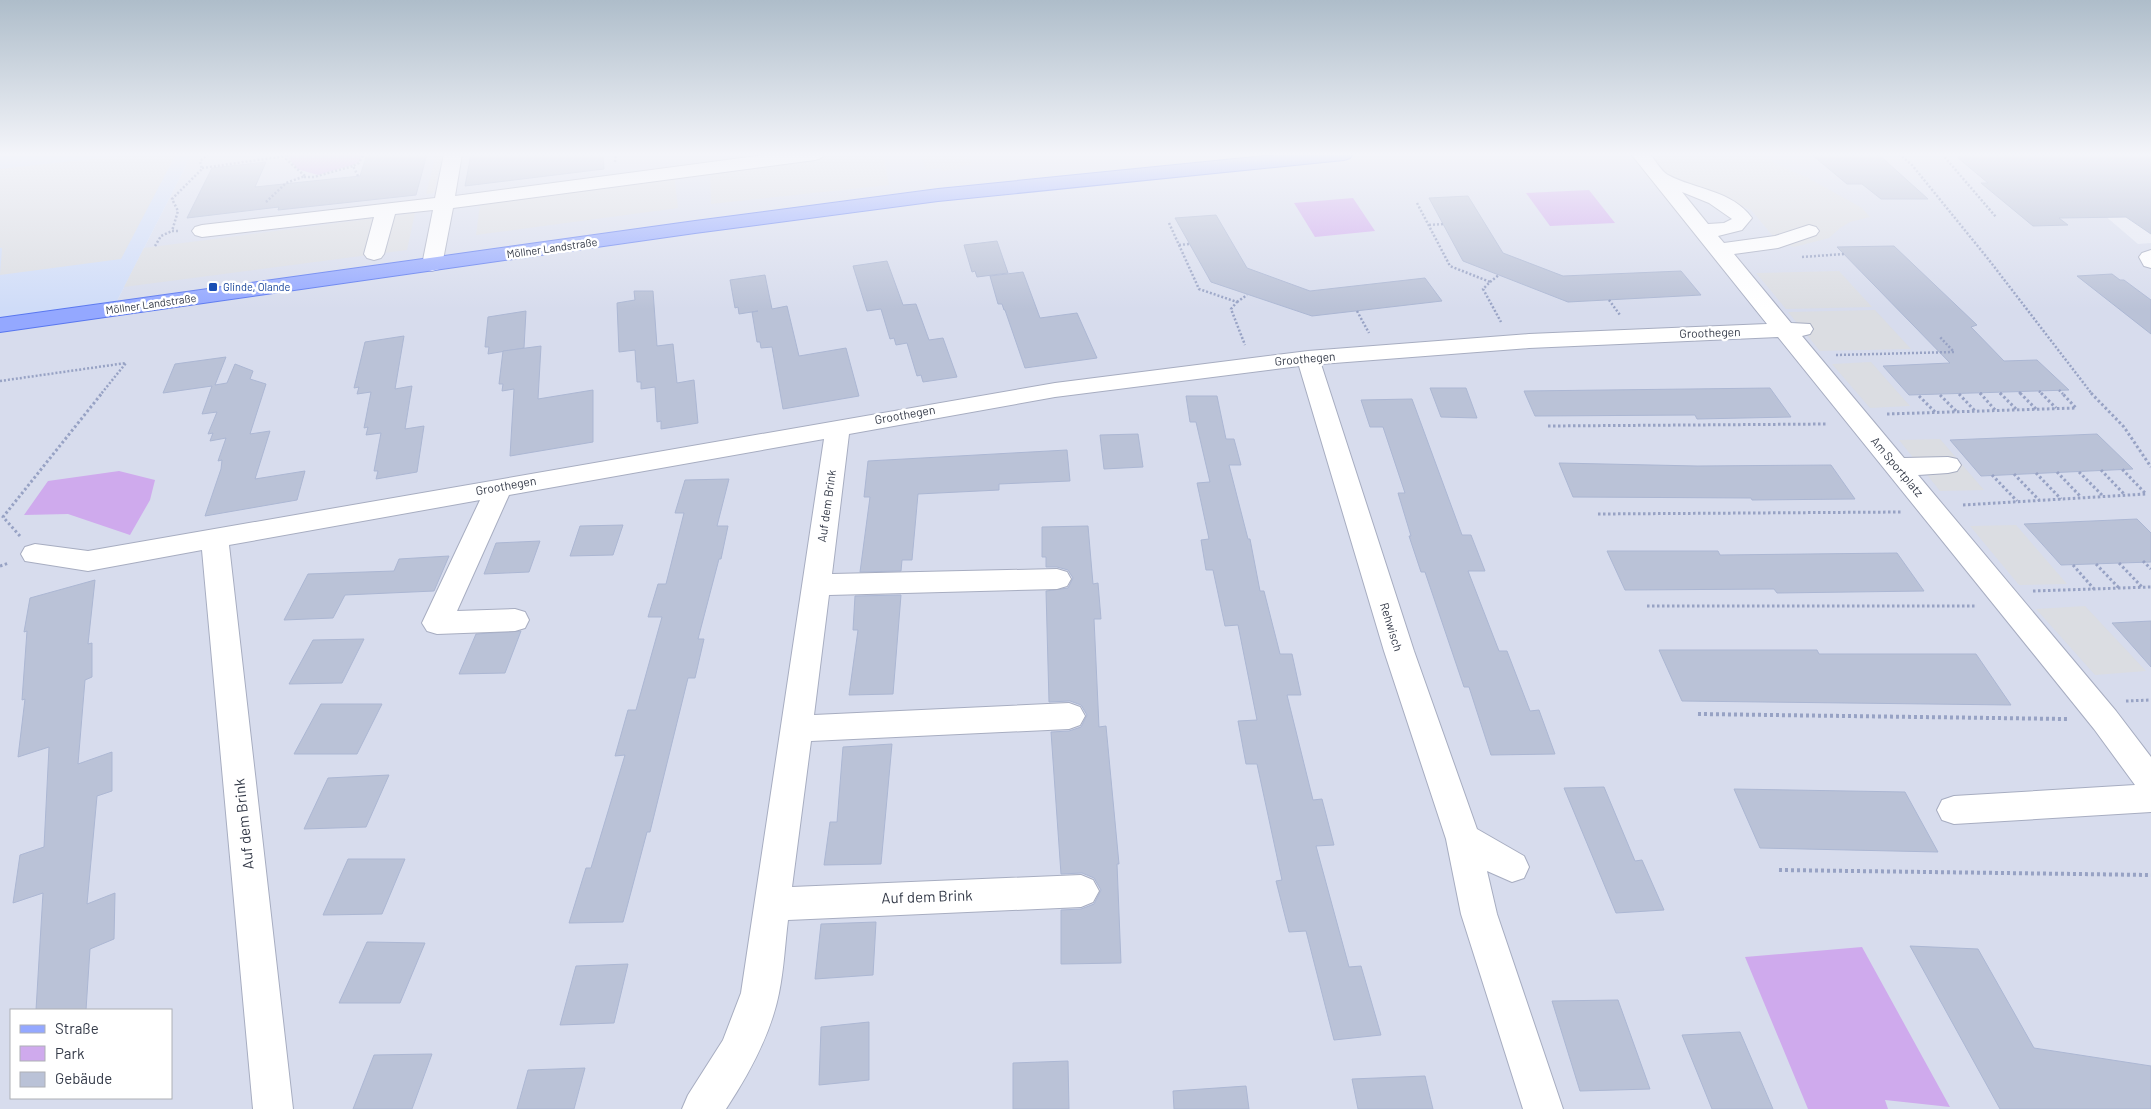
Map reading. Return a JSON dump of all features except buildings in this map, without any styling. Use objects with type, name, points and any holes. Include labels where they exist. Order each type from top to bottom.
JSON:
[{"type":"main road","name":"Möllner Landstraße","points":[[0,325],[857,206]]},
{"type":"street","points":[[202,231],[421,206]]},
{"type":"street","points":[[432,265],[443,206]]},
{"type":"street","name":"Am Sportplatz","points":[[1682,206],[1710,240],[1764,294],[1792,329],[1804,356],[1840,385],[1857,419],[1932,509],[1983,556],[2006,599],[2052,641],[2105,720],[2151,782]]},
{"type":"street","points":[[1710,240],[1740,224],[1742,218],[1737,211],[1728,206]]},
{"type":"street","points":[[374,254],[386,210]]},
{"type":"street","points":[[1710,240],[1764,244],[1809,232]]},
{"type":"street","points":[[2151,256],[2149,257],[2151,262]]},
{"type":"street","name":"Groothegen","points":[[35,554],[88,561],[1055,390],[1252,364],[1512,342],[1792,329]]},
{"type":"street","name":"Rehwisch","points":[[1308,358],[1399,651],[1464,839],[1480,914],[1543,1109]]},
{"type":"street","name":"Auf dem Brink","points":[[702,1109],[734,1061],[755,1013],[764,973],[838,427]]},
{"type":"street","points":[[1897,467],[1948,465]]},
{"type":"street","points":[[500,488],[437,623],[515,620]]},
{"type":"street","name":"Auf dem Brink","points":[[215,539],[273,1109]]},
{"type":"street","points":[[816,585],[1057,579]]},
{"type":"street","points":[[797,729],[1069,716]]},
{"type":"street","points":[[1954,810],[2151,798]]},
{"type":"street","points":[[1464,839],[1512,867]]},
{"type":"street","name":"Auf dem Brink","points":[[773,904],[1081,891]]},
{"type":"path","points":[[172,231],[178,211],[175,206]]},
{"type":"path","points":[[255,226],[264,206]]},
{"type":"path","points":[[1419,206],[1450,266],[1490,282]]},
{"type":"path","points":[[1945,206],[2091,393],[2124,427],[2151,467]]},
{"type":"path","points":[[1986,206],[1996,217]]},
{"type":"path","points":[[1169,223],[1199,289],[1237,302]]},
{"type":"path","points":[[1429,225],[1444,224]]},
{"type":"path","points":[[155,246],[161,236],[172,231],[202,231]]},
{"type":"path","points":[[1179,245],[1189,244]]},
{"type":"path","points":[[1499,275],[1483,289],[1512,342]]},
{"type":"path","points":[[1247,295],[1231,309],[1252,364]]},
{"type":"path","points":[[1804,356],[1954,352],[1939,336]]},
{"type":"path","points":[[0,380],[126,363],[0,521]]},
{"type":"path","points":[[1548,426],[1857,419],[1936,413],[2076,408],[2059,390]]},
{"type":"path","points":[[2040,391],[2057,409]]},
{"type":"path","points":[[2019,392],[2037,410]]},
{"type":"path","points":[[2000,393],[2017,410]]},
{"type":"path","points":[[1959,394],[1976,412]]},
{"type":"path","points":[[1980,394],[1996,411]]},
{"type":"path","points":[[1940,395],[1957,412]]},
{"type":"path","points":[[1920,396],[1936,413]]},
{"type":"path","points":[[1598,514],[1932,509],[2017,501],[2146,494],[2122,469]]},
{"type":"path","points":[[2101,470],[2125,495]]},
{"type":"path","points":[[2057,472],[2081,498]]},
{"type":"path","points":[[2079,472],[2103,496]]},
{"type":"path","points":[[2036,473],[2061,499]]},
{"type":"path","points":[[2014,474],[2038,500]]},
{"type":"path","points":[[1992,475],[2017,501]]},
{"type":"path","points":[[3,517],[35,554]]},
{"type":"path","points":[[2143,561],[2151,569]]},
{"type":"path","points":[[2119,563],[2142,587]]},
{"type":"path","points":[[2096,564],[2119,588]]},
{"type":"path","points":[[2073,565],[2094,589]]},
{"type":"path","points":[[1647,606],[2006,599],[2094,589],[2151,587]]},
{"type":"path","points":[[1698,714],[2105,720]]},
{"type":"path","points":[[1779,870],[2151,875]]},
{"type":"shaded area","points":[[0,206],[166,206],[117,301],[0,318]]},
{"type":"shaded area","points":[[0,206],[149,206],[121,259],[0,275],[2,248],[0,248]]},
{"type":"shaded area","points":[[166,206],[2093,206],[2138,244],[2151,243],[2151,1109],[0,1109],[0,318],[117,301]]},
{"type":"shaded area","points":[[480,206],[678,206],[678,208],[476,235]]},
{"type":"shaded area","points":[[1741,206],[1858,206],[1870,217],[1850,222],[1829,238],[1794,247],[1778,242],[1751,210]]},
{"type":"shaded area","points":[[415,213],[407,250],[124,287],[144,248]]},
{"type":"shaded area","points":[[1839,271],[1872,307],[1786,309],[1756,273]]},
{"type":"shaded area","points":[[1875,310],[1911,349],[1820,351],[1788,312]]},
{"type":"shaded area","points":[[1871,362],[1910,406],[1870,408],[1832,364]]},
{"type":"shaded area","points":[[1940,439],[1984,490],[1940,491],[1899,440]]},
{"type":"shaded area","points":[[2016,525],[2067,584],[2019,585],[1970,526]]},
{"type":"shaded area","points":[[2085,606],[2146,671],[2095,675],[2036,609]]},
{"type":"green space","points":[[1296,206],[1358,206],[1375,231],[1315,237]]},
{"type":"green space","points":[[1535,206],[1601,206],[1615,223],[1550,226]]},
{"type":"green space","points":[[119,471],[155,480],[150,500],[130,535],[68,514],[24,515],[48,481]]},
{"type":"green space","points":[[1862,947],[1950,1107],[1885,1100],[1888,1109],[1808,1109],[1745,957]]},
{"type":"place","name":"Glinde, Olande","points":[[213,287]]}]
